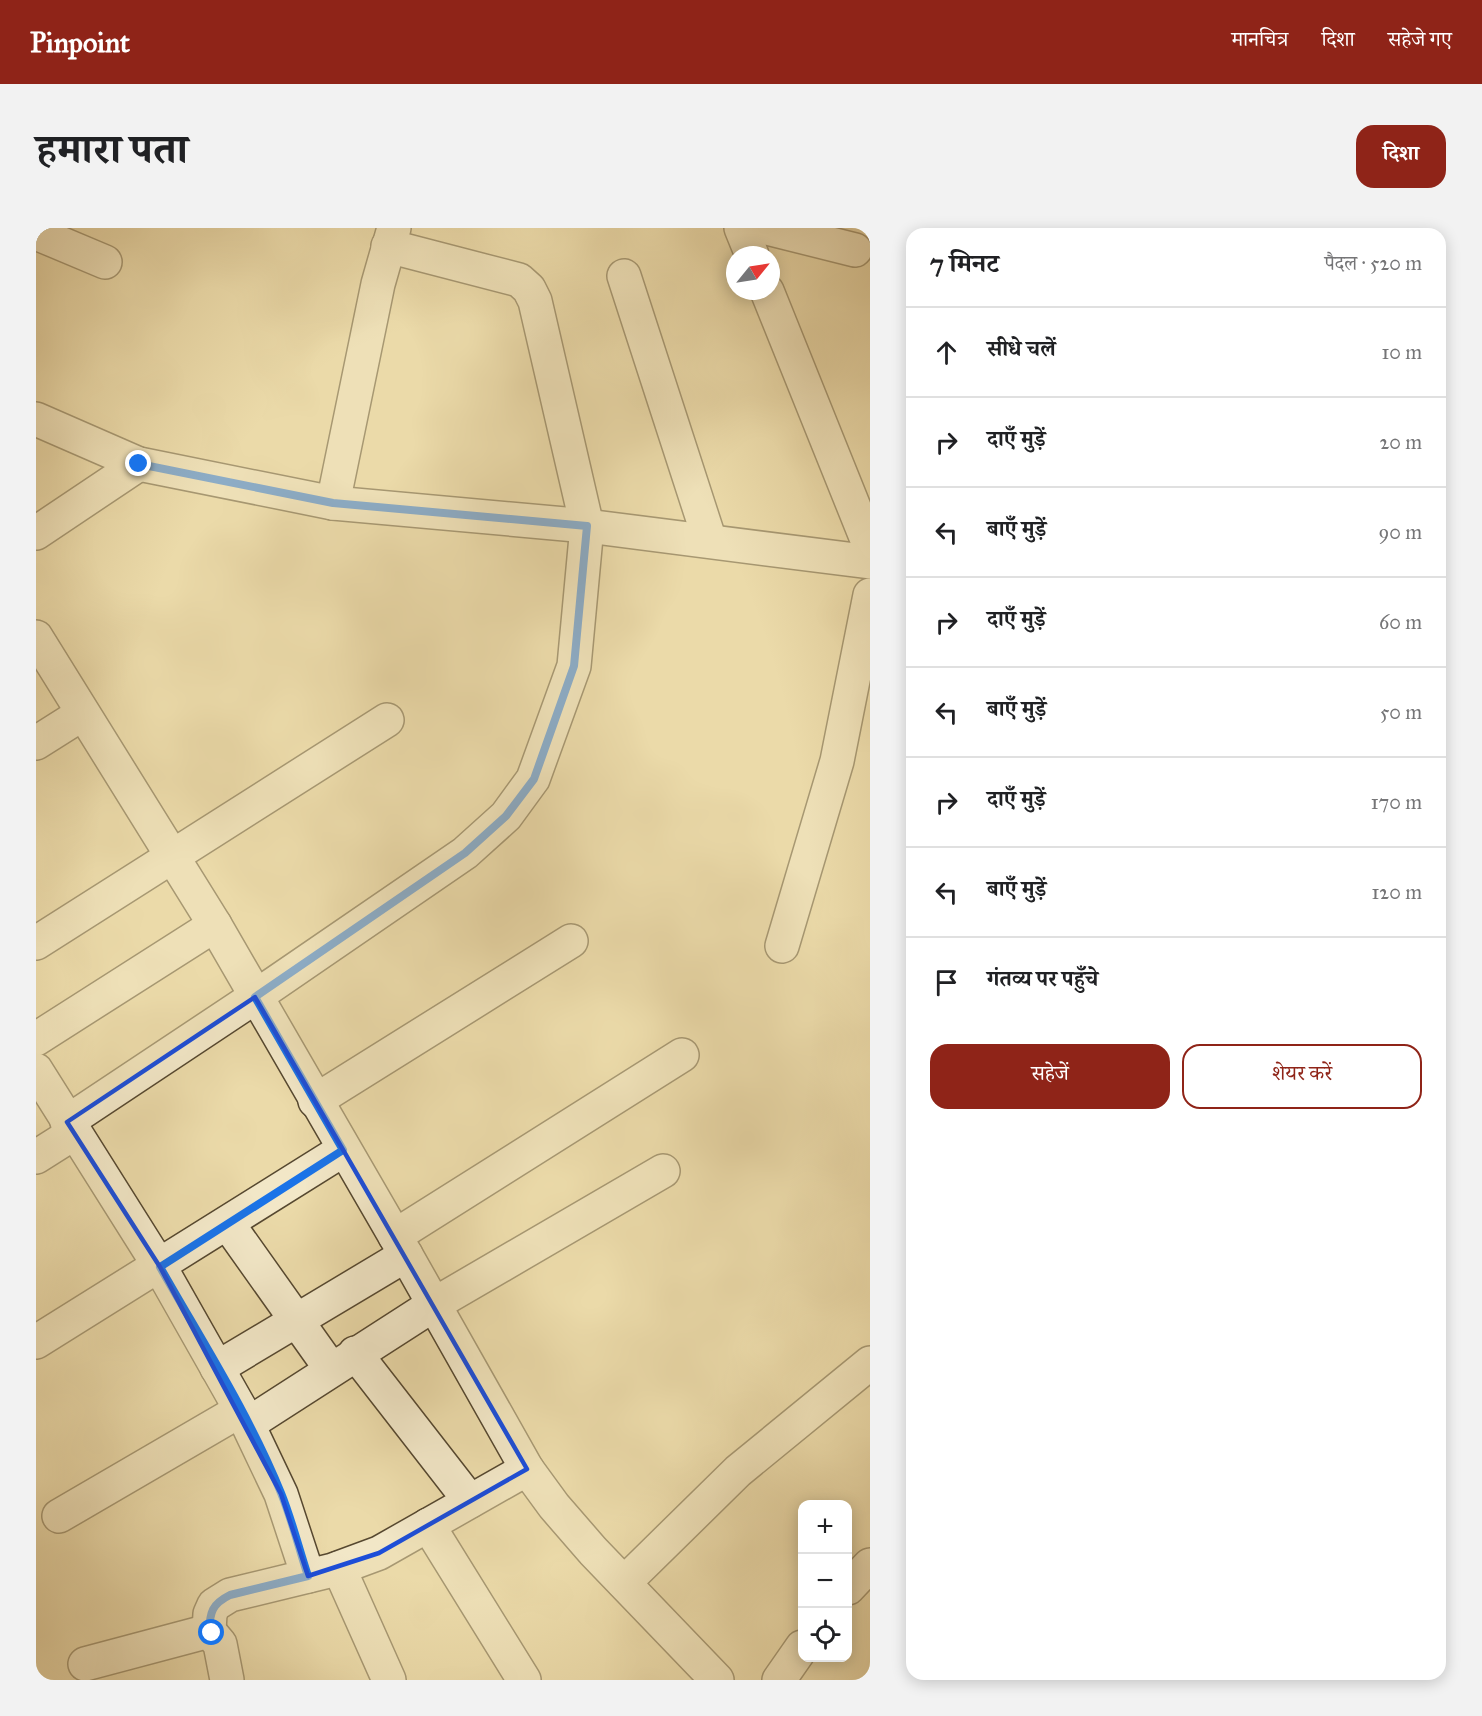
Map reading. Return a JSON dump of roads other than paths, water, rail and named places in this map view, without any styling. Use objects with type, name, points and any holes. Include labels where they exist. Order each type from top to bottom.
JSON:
[{"type":"street","points":[[741,228],[748,246]]},
{"type":"street","points":[[767,228],[855,250]]},
{"type":"street","points":[[36,233],[105,262]]},
{"type":"street","points":[[36,1157],[70,1127],[465,853],[506,816],[534,779],[574,666],[587,526],[534,301],[529,289],[519,280],[391,237],[378,284],[333,503]]},
{"type":"street","points":[[624,276],[710,541]]},
{"type":"street","points":[[771,300],[870,547]]},
{"type":"street","points":[[36,419],[139,464],[333,503],[587,526],[870,562]]},
{"type":"street","points":[[36,533],[139,464]]},
{"type":"street","points":[[782,946],[837,761],[870,595]]},
{"type":"street","points":[[36,637],[214,926],[343,1150],[401,1245],[526,1469],[554,1506],[717,1680]]},
{"type":"street","points":[[36,743],[82,714]]},
{"type":"street","points":[[36,943],[387,720]]},
{"type":"street","points":[[36,1039],[214,926]]},
{"type":"street","points":[[315,1101],[571,941]]},
{"type":"street","points":[[218,1368],[297,1321],[401,1245],[682,1054]]},
{"type":"street","points":[[36,1070],[160,1267],[245,1417],[281,1494],[308,1576]]},
{"type":"street","points":[[36,1342],[160,1267],[343,1150]]},
{"type":"street","points":[[59,1516],[245,1417],[663,1171]]},
{"type":"street","points":[[228,1224],[297,1321],[343,1361],[470,1501]]},
{"type":"street","points":[[624,1583],[738,1470],[870,1363]]},
{"type":"street","points":[[227,1680],[220,1644],[209,1631],[210,1614],[214,1605],[221,1599],[339,1568],[379,1553],[526,1469]]},
{"type":"street","points":[[428,1525],[524,1680]]},
{"type":"street","points":[[852,1584],[870,1565]]},
{"type":"street","points":[[339,1568],[389,1680]]},
{"type":"street","points":[[104,1667],[209,1631]]},
{"type":"street","points":[[779,1680],[798,1653]]}]
